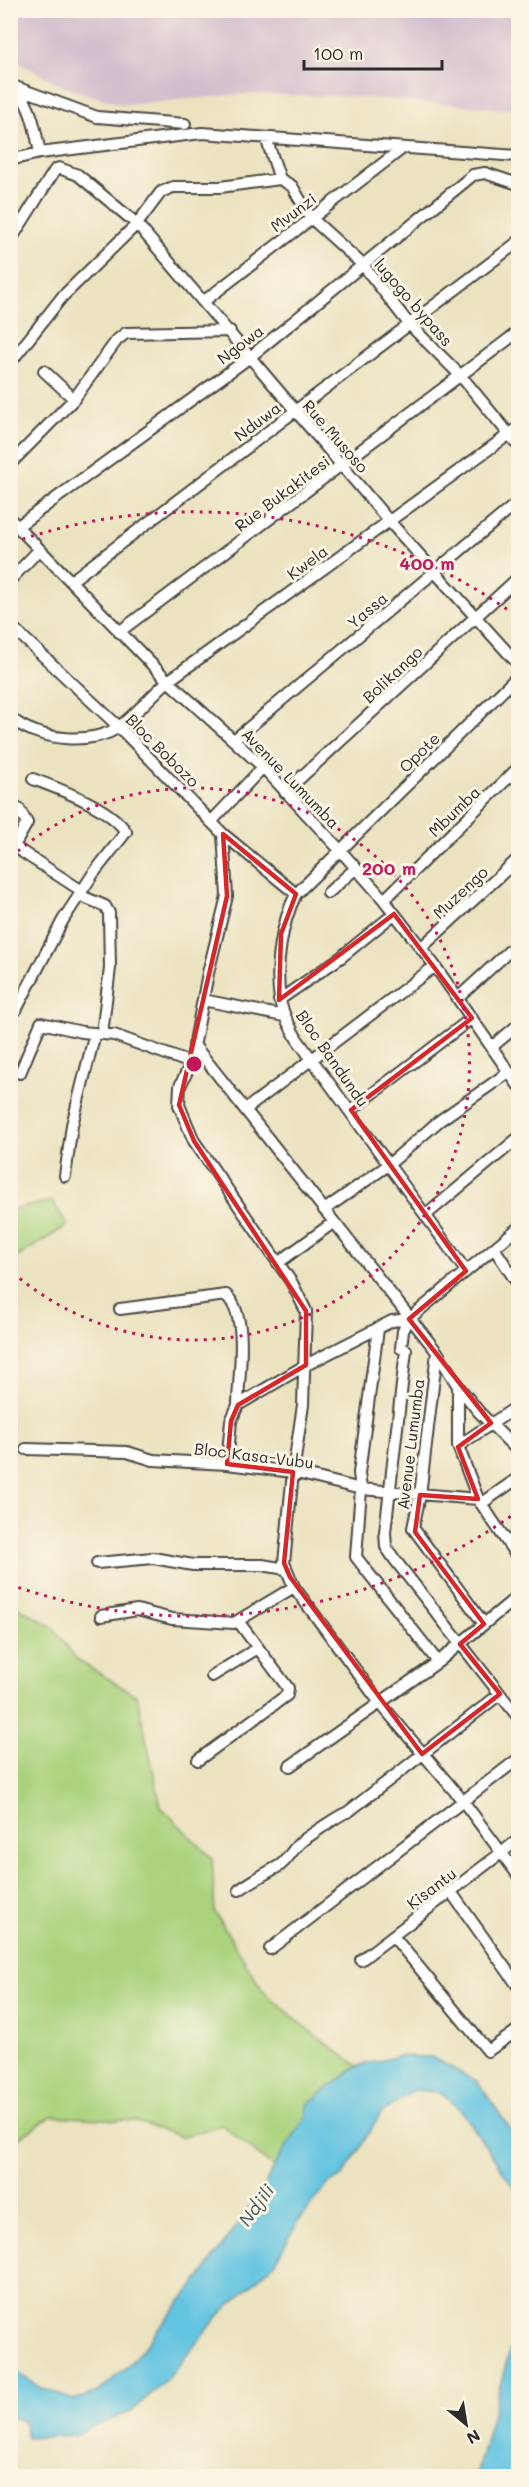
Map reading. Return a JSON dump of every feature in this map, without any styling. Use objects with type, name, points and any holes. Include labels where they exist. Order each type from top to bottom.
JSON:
[{"type":"street","points":[[13,87],[97,117],[185,124]]},
{"type":"street","points":[[13,87],[24,98],[34,120],[40,153]]},
{"type":"street","points":[[10,160],[40,153],[202,133],[519,156]]},
{"type":"street","name":"lugogo bypass","points":[[266,138],[283,180],[310,217],[363,266],[409,324],[514,431],[519,444]]},
{"type":"street","name":"Mvunzi","points":[[203,302],[310,217],[403,148]]},
{"type":"street","name":"Rue Musoso","points":[[10,241],[55,170],[59,168],[70,171],[136,224],[230,331],[294,411],[389,521],[519,664]]},
{"type":"street","name":"Ngowa","points":[[14,522],[250,357],[473,175],[485,173],[519,184]]},
{"type":"street","points":[[10,363],[62,297],[136,224],[154,198],[173,187],[220,186],[283,180]]},
{"type":"street","name":"Nduwa","points":[[72,580],[519,242]]},
{"type":"street","points":[[10,464],[74,399],[117,340],[126,333],[230,331]]},
{"type":"street","name":"Rue Bukakitesi","points":[[119,632],[519,332]]},
{"type":"street","points":[[44,371],[74,399]]},
{"type":"street","name":"Kwela","points":[[119,727],[168,681],[514,431]]},
{"type":"street","name":"Yassa","points":[[234,740],[519,502]]},
{"type":"street","name":"Avenue Lumumba","points":[[14,522],[168,681],[263,767],[340,850],[422,948],[494,1046],[519,1085]]},
{"type":"street","points":[[10,580],[39,550]]},
{"type":"street","name":"Bolikango","points":[[285,792],[519,578]]},
{"type":"street","name":"Bloc Bobozo","points":[[10,626],[119,727],[223,834],[296,894]]},
{"type":"street","name":"Opote","points":[[340,850],[519,676]]},
{"type":"street","points":[[10,717],[26,729],[66,738],[103,734],[119,727]]},
{"type":"street","points":[[211,822],[263,767]]},
{"type":"street","name":"Mbumba","points":[[384,900],[519,768]]},
{"type":"street","points":[[16,1010],[63,920],[126,832],[106,814],[33,779]]},
{"type":"street","points":[[10,806],[19,809],[27,823],[12,845],[81,893],[105,906],[109,913],[110,968],[99,1033],[72,1125],[65,1176]]},
{"type":"street","points":[[223,834],[227,896],[202,1000],[191,1063],[180,1086],[179,1105],[194,1141],[278,1263],[306,1311],[303,1405],[293,1472],[284,1563],[294,1587],[380,1703],[463,1802],[519,1875]]},
{"type":"street","name":"Bloc Bandundu","points":[[340,850],[296,894],[286,913],[281,933],[279,1000],[284,1016],[312,1060],[351,1110],[387,1166],[466,1271]]},
{"type":"street","name":"Muzengo","points":[[422,948],[519,859]]},
{"type":"street","points":[[328,893],[356,868]]},
{"type":"street","points":[[279,1000],[340,958],[394,914]]},
{"type":"street","points":[[458,998],[519,943]]},
{"type":"street","points":[[246,1109],[435,966]]},
{"type":"street","points":[[202,1000],[284,1016]]},
{"type":"street","points":[[351,1110],[472,1018]]},
{"type":"street","points":[[20,1073],[41,1023],[131,1040],[191,1063]]},
{"type":"street","points":[[494,1046],[519,1025]]},
{"type":"street","points":[[194,1044],[437,1352],[458,1386],[491,1424],[519,1451]]},
{"type":"street","points":[[324,1210],[387,1166],[439,1120],[509,1072]]},
{"type":"street","points":[[426,1215],[519,1138]]},
{"type":"street","points":[[278,1263],[334,1222]]},
{"type":"street","points":[[519,1228],[409,1319],[403,1330],[400,1348],[406,1350],[386,1547],[519,1717]]},
{"type":"street","points":[[494,1248],[519,1284]]},
{"type":"street","points":[[120,1309],[226,1295],[232,1300],[242,1343],[238,1405],[231,1421],[228,1464]]},
{"type":"street","points":[[238,1405],[306,1365],[392,1321],[409,1319]]},
{"type":"street","points":[[378,1329],[361,1460],[356,1557],[438,1662]]},
{"type":"street","name":"Avenue Lumumba","points":[[437,1352],[414,1532],[484,1624]]},
{"type":"street","points":[[458,1386],[456,1420],[458,1446],[479,1502],[519,1558]]},
{"type":"street","points":[[458,1446],[519,1406]]},
{"type":"street","name":"Bloc Kasa-Vubu","points":[[26,1449],[127,1452],[153,1460],[228,1464],[293,1472],[361,1489],[479,1502]]},
{"type":"street","points":[[479,1502],[519,1478]]},
{"type":"street","points":[[97,1563],[162,1559],[193,1565],[262,1565],[286,1569]]},
{"type":"street","points":[[101,1616],[137,1610],[171,1618],[223,1623],[238,1622],[294,1587]]},
{"type":"street","points":[[290,1766],[438,1662],[519,1596]]},
{"type":"street","points":[[198,1760],[287,1695],[288,1688],[238,1622]]},
{"type":"street","points":[[212,1676],[258,1648]]},
{"type":"street","points":[[239,1890],[264,1872],[279,1866],[302,1841],[315,1834],[341,1812],[348,1812],[500,1694]]},
{"type":"street","points":[[270,1949],[519,1759]]},
{"type":"street","name":"Kisantu","points":[[361,1960],[519,1840]]},
{"type":"street","points":[[451,1892],[519,1986]]},
{"type":"street","points":[[393,1936],[488,2051],[519,2030]]},
{"type":"highlighted area","points":[[223,834],[296,894],[281,934],[279,1000],[394,914],[472,1018],[351,1110],[466,1271],[409,1319],[491,1423],[458,1447],[478,1499],[420,1495],[415,1532],[484,1624],[460,1644],[500,1694],[422,1754],[290,1577],[284,1563],[293,1472],[227,1464],[231,1421],[238,1405],[306,1365],[306,1311],[194,1141],[179,1105],[227,896]]},
{"type":"shaded area","points":[[11,10],[518,11],[518,110],[357,97],[243,94],[125,105],[63,87],[11,58]]},
{"type":"green space","points":[[52,1201],[68,1225],[11,1261],[11,1210]]},
{"type":"green space","points":[[11,1603],[53,1627],[77,1660],[137,1696],[161,1807],[212,1858],[215,1913],[263,1991],[315,2035],[358,2066],[309,2103],[306,2117],[273,2167],[222,2125],[181,2137],[135,2121],[52,2116],[11,2143]]},
{"type":"water","name":"Ndjili","points":[[399,2056],[431,2057],[477,2081],[518,2140],[518,2194],[462,2111],[439,2092],[414,2090],[380,2114],[344,2175],[328,2184],[298,2222],[274,2264],[220,2314],[166,2381],[130,2412],[73,2435],[27,2438],[24,2422],[11,2418],[11,2368],[41,2388],[73,2400],[98,2392],[131,2363],[200,2278],[265,2185],[273,2167],[306,2117],[309,2103],[358,2066]]},
{"type":"water","points":[[518,2319],[518,2476],[476,2476]]}]
